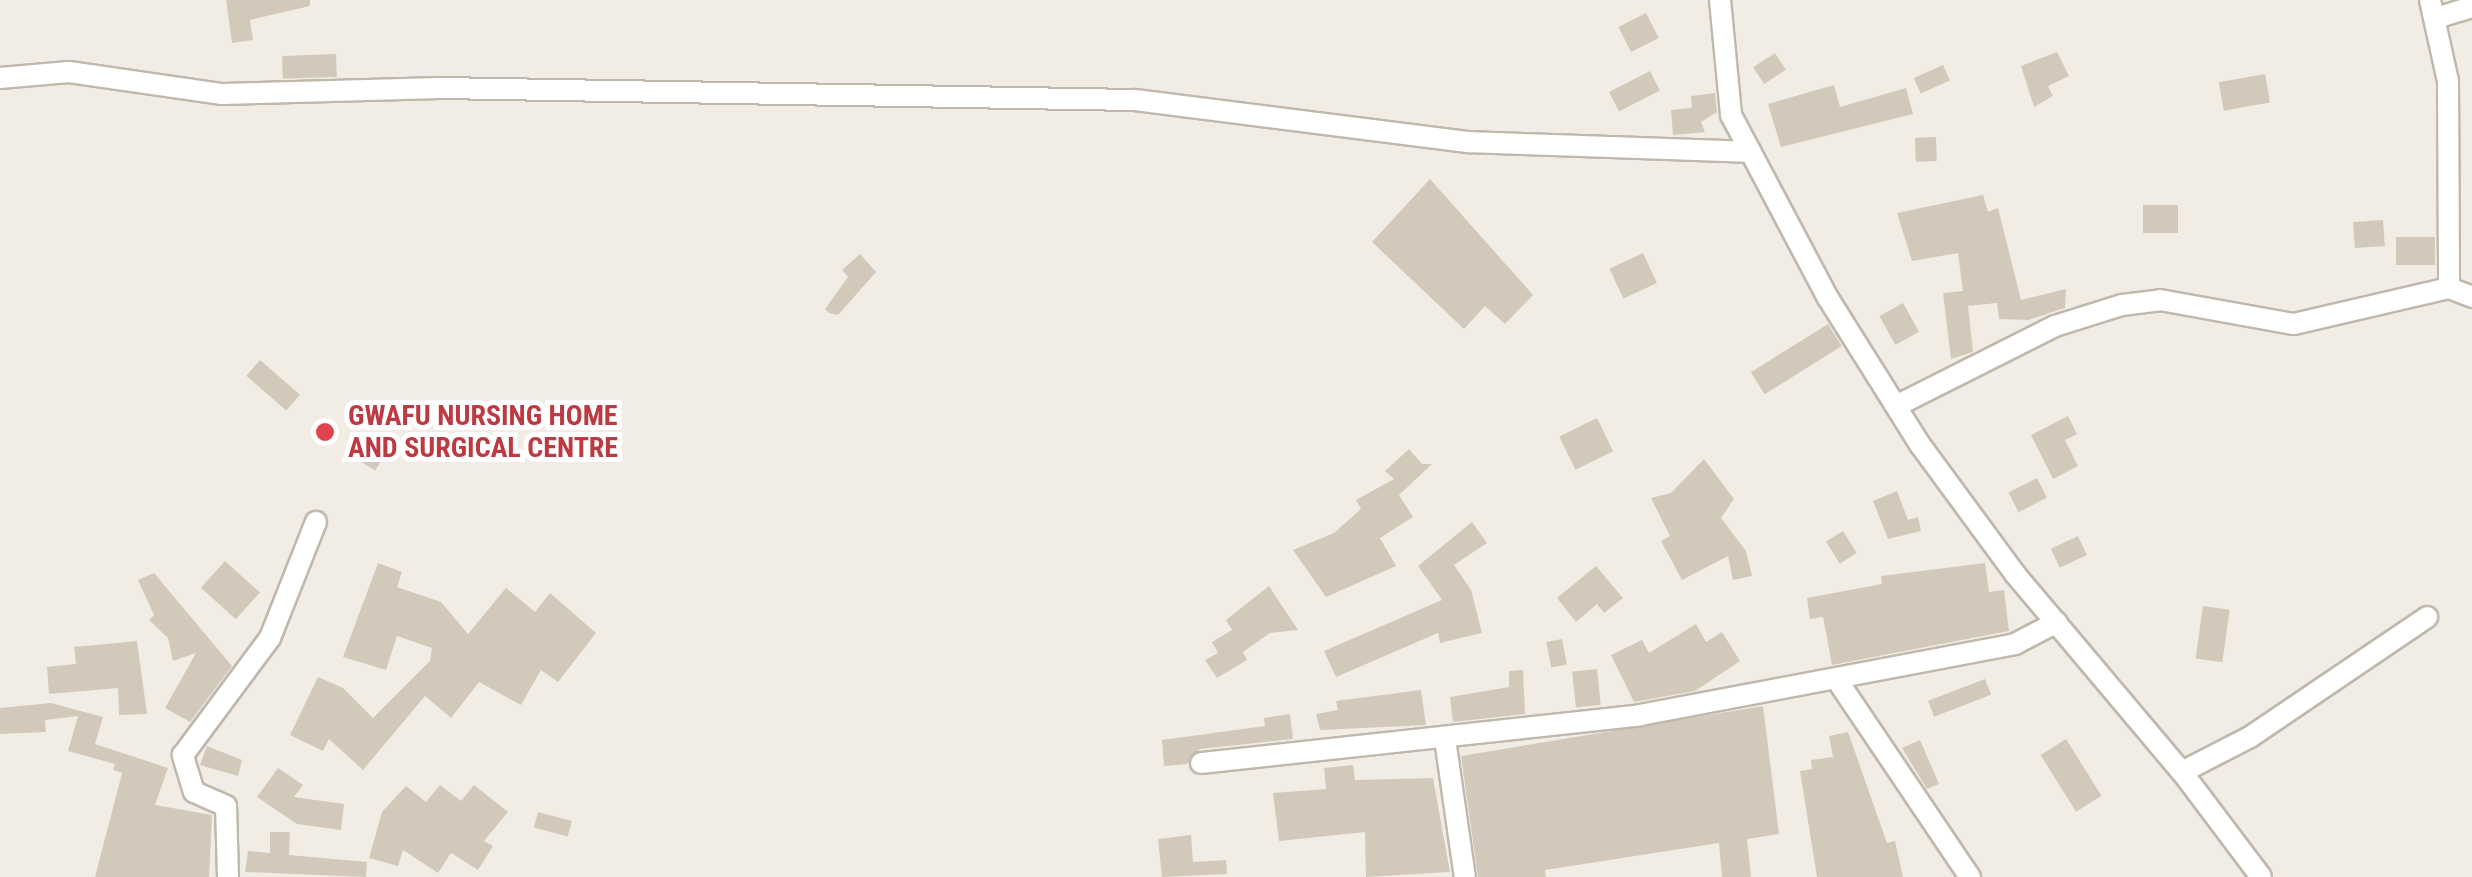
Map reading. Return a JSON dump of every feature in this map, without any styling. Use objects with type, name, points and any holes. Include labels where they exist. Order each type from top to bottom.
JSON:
[{"type":"street","points":[[1720,0],[1726,90],[1750,152],[1896,406],[2015,574],[2182,772],[2261,877]]},
{"type":"street","points":[[2449,288],[2448,81],[2433,9],[2472,8]]},
{"type":"street","points":[[0,78],[68,72],[222,94],[440,88],[1135,100],[1469,142],[1750,152]]},
{"type":"street","points":[[1896,406],[2055,326],[2122,305],[2160,300],[2294,324],[2449,288],[2472,297]]},
{"type":"street","points":[[228,877],[226,806],[194,792],[184,755],[270,638],[316,522]]},
{"type":"street","points":[[2182,772],[2250,737],[2427,617]]},
{"type":"street","points":[[1201,763],[1640,715],[2014,644],[2057,622]]},
{"type":"street","points":[[1837,680],[1970,877]]},
{"type":"street","points":[[1445,739],[1466,877]]},
{"type":"building","points":[[226,0],[310,0],[310,6],[250,20],[253,40],[232,43]]},
{"type":"building","points":[[1646,13],[1659,38],[1631,52],[1618,27]]},
{"type":"building","points":[[2057,52],[2069,76],[2048,86],[2053,96],[2034,107],[2021,66]]},
{"type":"building","points":[[1775,53],[1786,70],[1764,84],[1753,67]]},
{"type":"building","points":[[336,54],[337,77],[283,79],[282,56]]},
{"type":"building","points":[[1943,65],[1950,81],[1921,94],[1914,78]]},
{"type":"building","points":[[1650,71],[1660,91],[1619,111],[1609,92]]},
{"type":"building","points":[[2265,74],[2270,103],[2224,111],[2219,82]]},
{"type":"building","points":[[1834,85],[1840,107],[1906,88],[1913,114],[1781,147],[1768,104]]},
{"type":"building","points":[[1715,93],[1717,112],[1701,122],[1705,132],[1673,135],[1671,110],[1692,108],[1691,96]]},
{"type":"building","points":[[1936,137],[1937,161],[1916,162],[1915,138]]},
{"type":"building","points":[[1430,179],[1533,295],[1505,324],[1485,306],[1464,329],[1372,242]]},
{"type":"building","points":[[1983,195],[1988,212],[1998,208],[2021,300],[2066,289],[2065,308],[2028,320],[1999,319],[1997,303],[1968,306],[1973,352],[1951,359],[1943,293],[1963,291],[1958,253],[1912,261],[1897,213]]},
{"type":"building","points":[[2143,205],[2178,205],[2178,233],[2143,233]]},
{"type":"building","points":[[2383,220],[2385,246],[2355,248],[2353,222]]},
{"type":"building","points":[[2396,237],[2435,237],[2435,265],[2396,265]]},
{"type":"building","points":[[1643,253],[1657,283],[1623,299],[1609,269]]},
{"type":"building","points":[[860,254],[876,272],[838,315],[829,313],[825,309],[848,277],[842,270]]},
{"type":"building","points":[[1903,303],[1919,332],[1895,345],[1879,316]]},
{"type":"building","points":[[1828,324],[1842,346],[1765,394],[1751,372]]},
{"type":"building","points":[[260,360],[300,395],[286,411],[246,376]]},
{"type":"building","points":[[2068,416],[2077,434],[2065,440],[2078,466],[2053,479],[2031,435]]},
{"type":"building","points":[[1597,418],[1613,451],[1575,470],[1559,436]]},
{"type":"building","points":[[368,438],[388,450],[375,470],[356,459]]},
{"type":"building","points":[[1409,449],[1422,464],[1432,464],[1399,495],[1413,517],[1380,538],[1396,566],[1326,597],[1293,550],[1334,533],[1361,509],[1356,500],[1394,479],[1385,471]]},
{"type":"building","points":[[1704,459],[1734,499],[1721,518],[1746,551],[1752,576],[1733,580],[1728,556],[1682,580],[1661,541],[1670,536],[1651,498],[1671,493]]},
{"type":"building","points":[[2037,478],[2047,498],[2018,512],[2008,493]]},
{"type":"building","points":[[1897,491],[1908,520],[1918,517],[1921,531],[1888,539],[1873,501]]},
{"type":"building","points":[[1472,522],[1487,543],[1454,565],[1471,590],[1482,633],[1440,643],[1438,633],[1336,677],[1324,651],[1442,600],[1418,566]]},
{"type":"building","points":[[1843,531],[1857,553],[1840,564],[1826,542]]},
{"type":"building","points":[[2078,536],[2087,555],[2060,568],[2051,549]]},
{"type":"building","points":[[225,561],[260,592],[236,619],[201,588]]},
{"type":"building","points":[[378,563],[402,572],[397,587],[441,602],[468,634],[506,588],[535,612],[550,593],[596,633],[558,682],[541,670],[521,705],[479,682],[451,718],[425,696],[363,770],[329,739],[323,751],[290,735],[318,677],[343,688],[373,718],[430,661],[432,648],[397,636],[386,670],[343,657]]},
{"type":"building","points":[[1985,563],[1989,592],[2004,590],[2009,631],[1832,665],[1823,617],[1810,619],[1807,598],[1882,584],[1881,576]]},
{"type":"building","points":[[1596,566],[1623,598],[1604,613],[1597,604],[1576,622],[1557,598]]},
{"type":"building","points":[[154,573],[232,666],[190,722],[165,708],[196,653],[173,661],[168,638],[149,620],[154,615],[138,580]]},
{"type":"building","points":[[1269,586],[1298,630],[1270,633],[1243,652],[1247,660],[1217,678],[1205,660],[1218,653],[1212,642],[1232,630],[1226,620]]},
{"type":"building","points":[[2203,606],[2230,610],[2222,662],[2196,658]]},
{"type":"building","points":[[1696,624],[1706,642],[1722,632],[1740,661],[1695,691],[1634,702],[1611,655],[1642,640],[1649,653]]},
{"type":"building","points":[[1562,639],[1567,665],[1551,668],[1546,642]]},
{"type":"building","points":[[137,641],[147,714],[119,715],[118,688],[49,694],[47,667],[76,664],[74,647]]},
{"type":"building","points":[[1597,669],[1601,705],[1576,707],[1572,672]]},
{"type":"building","points":[[1523,670],[1525,714],[1453,722],[1450,697],[1509,687],[1509,671]]},
{"type":"building","points":[[1985,679],[1991,695],[1934,717],[1928,701]]},
{"type":"building","points":[[1421,690],[1426,725],[1320,730],[1316,714],[1338,710],[1336,701]]},
{"type":"building","points":[[51,703],[103,717],[95,744],[168,768],[155,805],[212,815],[209,877],[95,877],[122,773],[113,770],[115,764],[68,751],[78,716],[45,720],[46,732],[0,734],[0,708]]},
{"type":"building","points":[[1763,706],[1779,834],[1747,839],[1751,877],[1722,877],[1719,843],[1545,870],[1546,877],[1478,877],[1461,756]]},
{"type":"building","points":[[1290,714],[1293,739],[1200,749],[1187,764],[1164,766],[1162,740],[1265,726],[1264,718]]},
{"type":"building","points":[[1848,732],[1887,843],[1895,841],[1903,877],[1817,877],[1800,771],[1812,769],[1811,760],[1833,757],[1829,736]]},
{"type":"building","points":[[2066,739],[2102,796],[2076,812],[2041,755]]},
{"type":"building","points":[[1920,740],[1939,784],[1927,789],[1902,748]]},
{"type":"building","points":[[207,746],[242,760],[238,776],[200,765]]},
{"type":"building","points":[[1353,765],[1355,780],[1433,778],[1450,872],[1366,877],[1365,832],[1279,841],[1273,793],[1326,789],[1324,768]]},
{"type":"building","points":[[278,768],[303,785],[294,797],[344,804],[341,830],[297,824],[257,797]]},
{"type":"building","points":[[440,785],[461,801],[474,785],[508,812],[484,841],[493,846],[478,870],[451,853],[438,873],[403,850],[398,866],[369,858],[382,812],[406,786],[426,802]]},
{"type":"building","points":[[538,812],[572,821],[568,837],[534,827]]},
{"type":"building","points":[[270,832],[290,832],[289,855],[367,862],[366,877],[245,872],[248,851],[270,853]]},
{"type":"building","points":[[1191,835],[1193,862],[1226,860],[1227,874],[1162,877],[1158,839]]},
{"type":"place","name":"GWAFU NURSING HOME AND SURGICAL CENTRE","points":[[325,432]]}]
